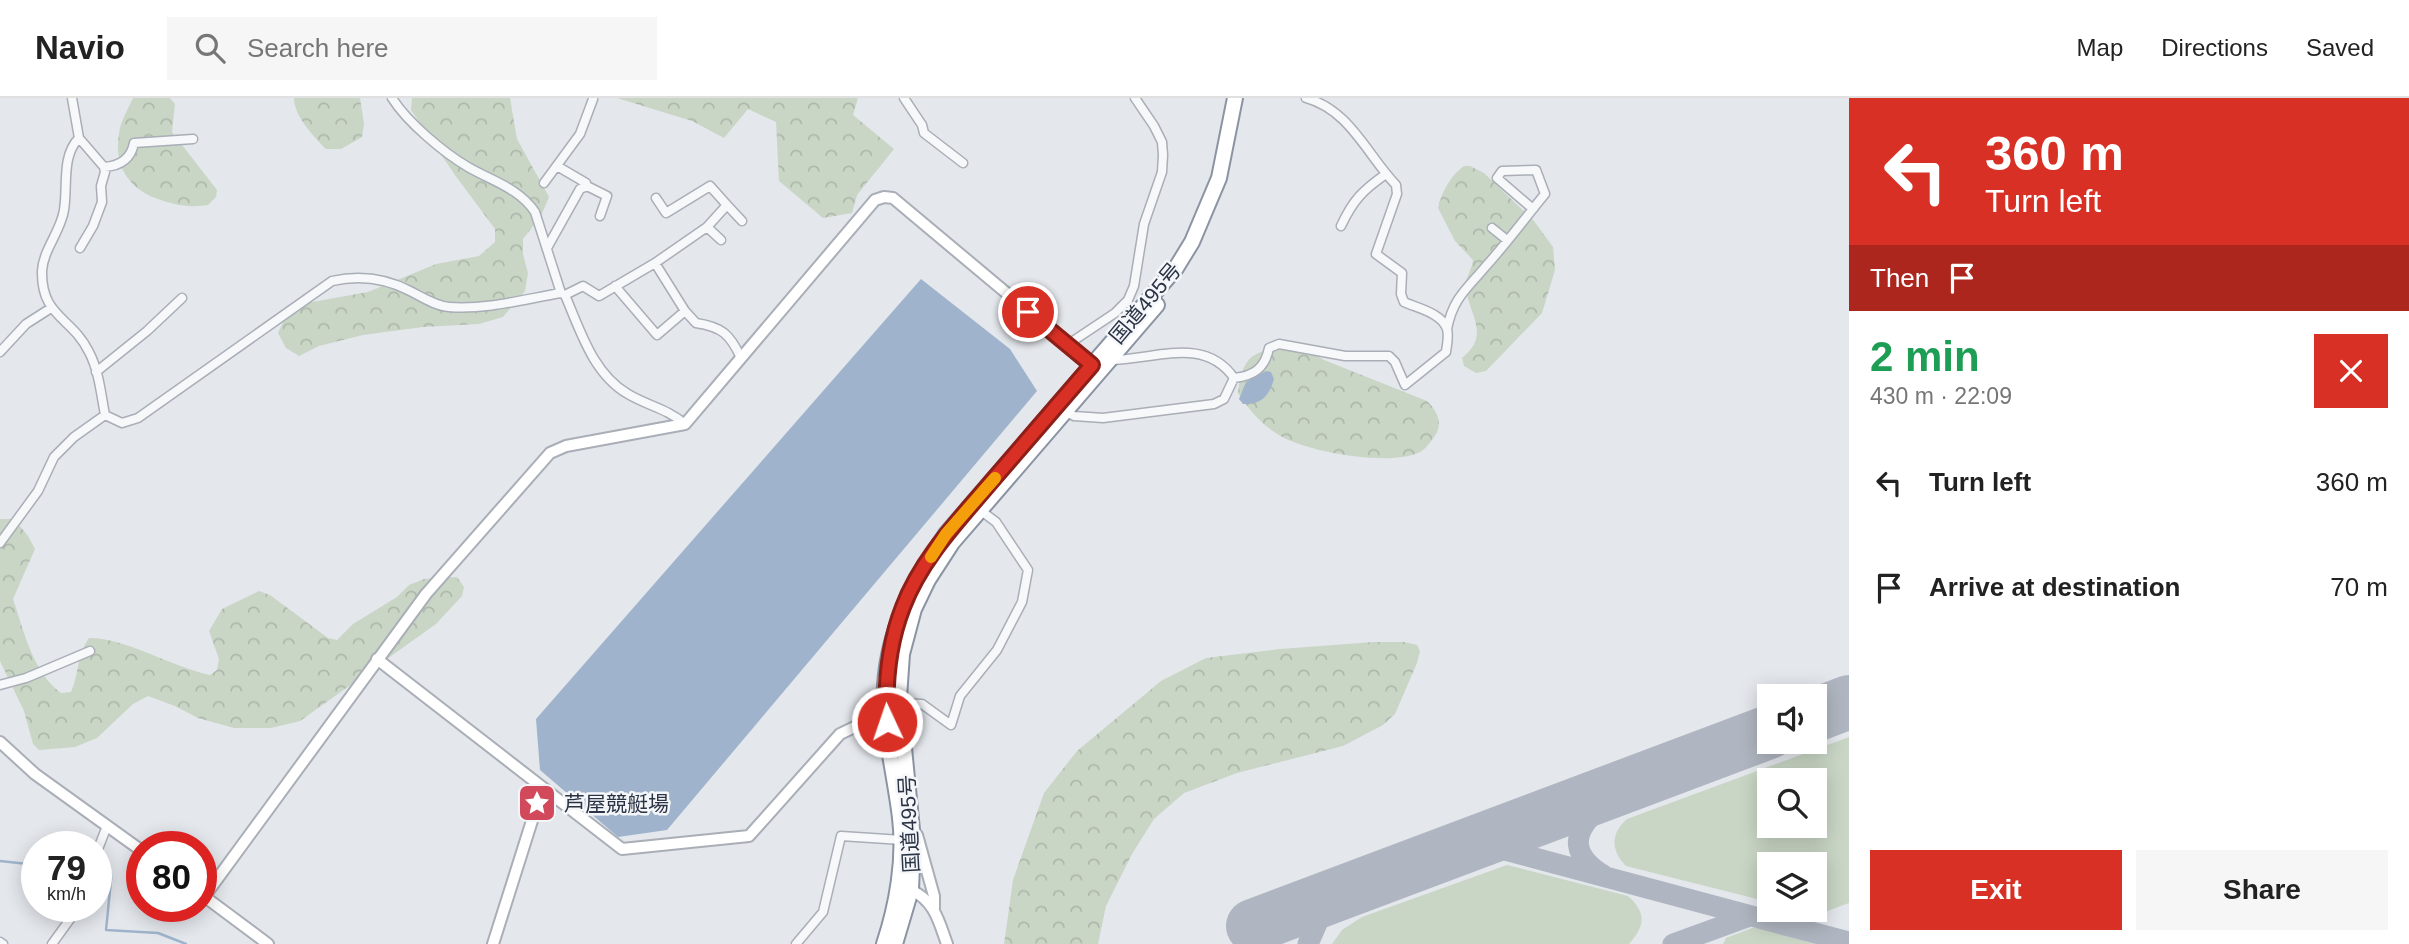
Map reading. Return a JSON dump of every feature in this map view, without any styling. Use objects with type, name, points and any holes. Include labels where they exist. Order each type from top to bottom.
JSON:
[{"type":"highway","name":"国道495号","points":[[884,944],[892,920],[912,818],[900,703],[902,654],[914,609],[928,579],[952,543],[1066,412],[1096,369],[1176,268],[1192,243],[1219,178],[1235,98]]},
{"type":"highway","name":"国道495号","points":[[895,944],[911,890],[907,840],[887,722],[885,686],[892,640],[903,606],[920,573],[946,534],[1096,369],[1110,360],[1187,268],[1205,235],[1227,182],[1245,98]]},
{"type":"street","points":[[72,98],[79,138],[106,172],[101,186],[102,202],[93,226],[80,248]]},
{"type":"street","points":[[392,98],[437,144],[466,166],[527,201],[535,212],[563,294],[599,369],[632,396],[671,412],[685,424]]},
{"type":"street","points":[[904,98],[922,125],[924,134],[963,163]]},
{"type":"street","points":[[1067,345],[1115,313],[1128,300],[1134,286],[1144,224],[1162,172],[1163,155],[1154,126],[1135,98]]},
{"type":"street","points":[[1306,98],[1320,102],[1336,112],[1396,185],[1398,194],[1376,254],[1402,273],[1401,294],[1404,302],[1435,316],[1447,330]]},
{"type":"street","points":[[544,183],[580,134],[593,100]]},
{"type":"street","points":[[79,138],[67,164],[62,220],[43,267],[42,285],[51,308],[80,334],[91,354],[105,415]]},
{"type":"street","points":[[104,167],[119,165],[127,159],[134,142],[193,139]]},
{"type":"street","points":[[557,166],[607,196],[600,216]]},
{"type":"street","points":[[1234,378],[1253,374],[1264,366],[1269,348],[1279,344],[1345,356],[1389,356],[1395,362],[1405,385],[1446,352],[1450,313],[1458,297],[1507,240],[1533,209],[1545,194],[1536,170],[1502,171],[1497,178],[1533,209]]},
{"type":"street","points":[[1341,226],[1350,206],[1361,193],[1386,174]]},
{"type":"street","points":[[656,198],[666,214],[707,183],[742,221]]},
{"type":"street","points":[[547,248],[568,207],[580,189],[587,186]]},
{"type":"street","points":[[217,876],[426,594],[550,453],[566,446],[685,424],[875,200],[892,198],[1096,369]]},
{"type":"street","points":[[105,415],[122,423],[138,418],[332,281],[359,278],[387,281],[447,307],[478,307],[563,294],[583,286],[599,296],[655,263],[707,227],[727,205]]},
{"type":"street","points":[[707,227],[721,240]]},
{"type":"street","points":[[1492,228],[1507,240]]},
{"type":"street","points":[[655,263],[685,311],[696,323],[715,326],[734,342],[741,358]]},
{"type":"street","points":[[615,286],[657,335],[685,311]]},
{"type":"street","points":[[96,372],[147,331],[182,298]]},
{"type":"street","points":[[0,352],[26,324],[51,308]]},
{"type":"street","points":[[1110,360],[1202,353],[1219,363],[1234,378]]},
{"type":"street","points":[[1066,412],[1074,416],[1103,418],[1214,404],[1224,399],[1234,378]]},
{"type":"street","points":[[0,543],[38,491],[54,457],[74,437],[105,415]]},
{"type":"street","points":[[900,703],[922,704],[951,726],[960,696],[997,650],[1022,602],[1028,570],[996,522],[981,510]]},
{"type":"street","points":[[0,685],[26,678],[90,651]]},
{"type":"street","points":[[377,659],[622,849],[749,836],[839,734],[865,722],[887,722],[902,732]]},
{"type":"street","points":[[0,742],[35,774],[126,840]]},
{"type":"street","points":[[493,944],[542,789]]},
{"type":"street","points":[[912,818],[934,896],[934,908],[947,944]]},
{"type":"street","points":[[105,831],[107,826]]},
{"type":"street","points":[[796,944],[823,912],[841,836],[907,840]]},
{"type":"street","points":[[911,890],[934,908]]},
{"type":"street","points":[[217,906],[268,944]]},
{"type":"street","points":[[52,944],[68,922]]},
{"type":"green space","points":[[133,98],[170,98],[175,104],[172,132],[217,190],[216,197],[208,205],[187,206],[162,200],[145,193],[130,181],[121,165],[118,145],[121,125]]},
{"type":"green space","points":[[294,98],[360,98],[364,124],[362,137],[341,149],[326,149],[301,119]]},
{"type":"green space","points":[[412,98],[510,98],[517,139],[549,197],[541,216],[523,239],[523,254],[528,273],[525,291],[503,317],[479,324],[423,327],[363,335],[319,346],[299,356],[286,348],[278,333],[284,320],[301,304],[368,292],[436,264],[479,256],[495,242],[495,229],[411,110]]},
{"type":"green space","points":[[617,98],[858,98],[853,115],[894,149],[857,195],[852,213],[823,218],[779,181],[776,122],[748,109],[724,138],[692,121]]},
{"type":"green space","points":[[1464,166],[1484,173],[1534,221],[1553,247],[1555,270],[1542,313],[1486,371],[1476,373],[1464,366],[1462,358],[1476,341],[1476,324],[1466,287],[1473,260],[1455,241],[1438,208],[1447,185]]},
{"type":"green space","points":[[1290,344],[1298,345],[1324,360],[1427,401],[1438,416],[1436,434],[1422,451],[1392,458],[1329,452],[1279,435],[1256,417],[1238,393],[1243,369],[1252,356]]},
{"type":"green space","points":[[0,519],[14,519],[35,549],[13,599],[36,662],[51,684],[61,693],[71,692],[82,651],[89,638],[118,643],[210,675],[217,670],[219,659],[209,631],[222,609],[259,591],[270,595],[328,638],[337,640],[353,624],[397,597],[409,585],[424,579],[457,577],[464,587],[462,596],[436,624],[300,721],[271,728],[234,728],[198,718],[148,696],[133,704],[97,738],[75,747],[39,750],[33,744],[24,711],[0,661]]},
{"type":"green space","points":[[1374,642],[1404,642],[1417,645],[1420,651],[1395,714],[1383,725],[1343,746],[1237,773],[1184,793],[1154,819],[1132,854],[1106,906],[1098,944],[1004,944],[1013,880],[1044,793],[1077,751],[1161,681],[1206,658]]},
{"type":"green space","points":[[1849,737],[1849,903],[1827,911],[1827,852],[1757,852],[1757,899],[1626,866],[1617,854],[1614,842],[1627,819],[1757,771],[1757,838],[1827,838],[1827,768],[1765,768],[1803,754],[1827,754],[1827,745]]},
{"type":"green space","points":[[1507,865],[1628,896],[1641,914],[1641,925],[1629,944],[1332,944],[1342,930],[1362,917]]},
{"type":"green space","points":[[1752,928],[1815,944],[1723,944],[1726,938]]},
{"type":"water","points":[[921,279],[1010,349],[1037,391],[667,830],[618,837],[540,770],[536,719]]},
{"type":"water","points":[[1266,371],[1271,372],[1274,379],[1267,395],[1255,403],[1243,404],[1239,399],[1246,382]]},
{"type":"waterway","points":[[0,861],[21,863]]},
{"type":"waterway","points":[[107,922],[106,930],[158,933],[186,944]]},
{"type":"taxiway","points":[[1603,875],[1585,859],[1578,844],[1582,829],[1592,815],[1607,802],[1657,773]]},
{"type":"taxiway","points":[[1475,842],[1849,942]]},
{"type":"taxiway","points":[[1308,944],[1329,896]]},
{"type":"taxiway","points":[[1673,944],[1750,916]]},
{"type":"runway","points":[[1827,710],[1849,702]]},
{"type":"runway","points":[[1253,926],[1757,737]]},
{"type":"slow traffic","points":[[931,557],[946,534],[995,478]]},
{"type":"place","name":"芦屋競艇場","points":[[537,803]]},
{"type":"route","points":[[887,722],[885,686],[892,640],[903,606],[920,573],[946,534],[1092,365],[1028,312]]}]
